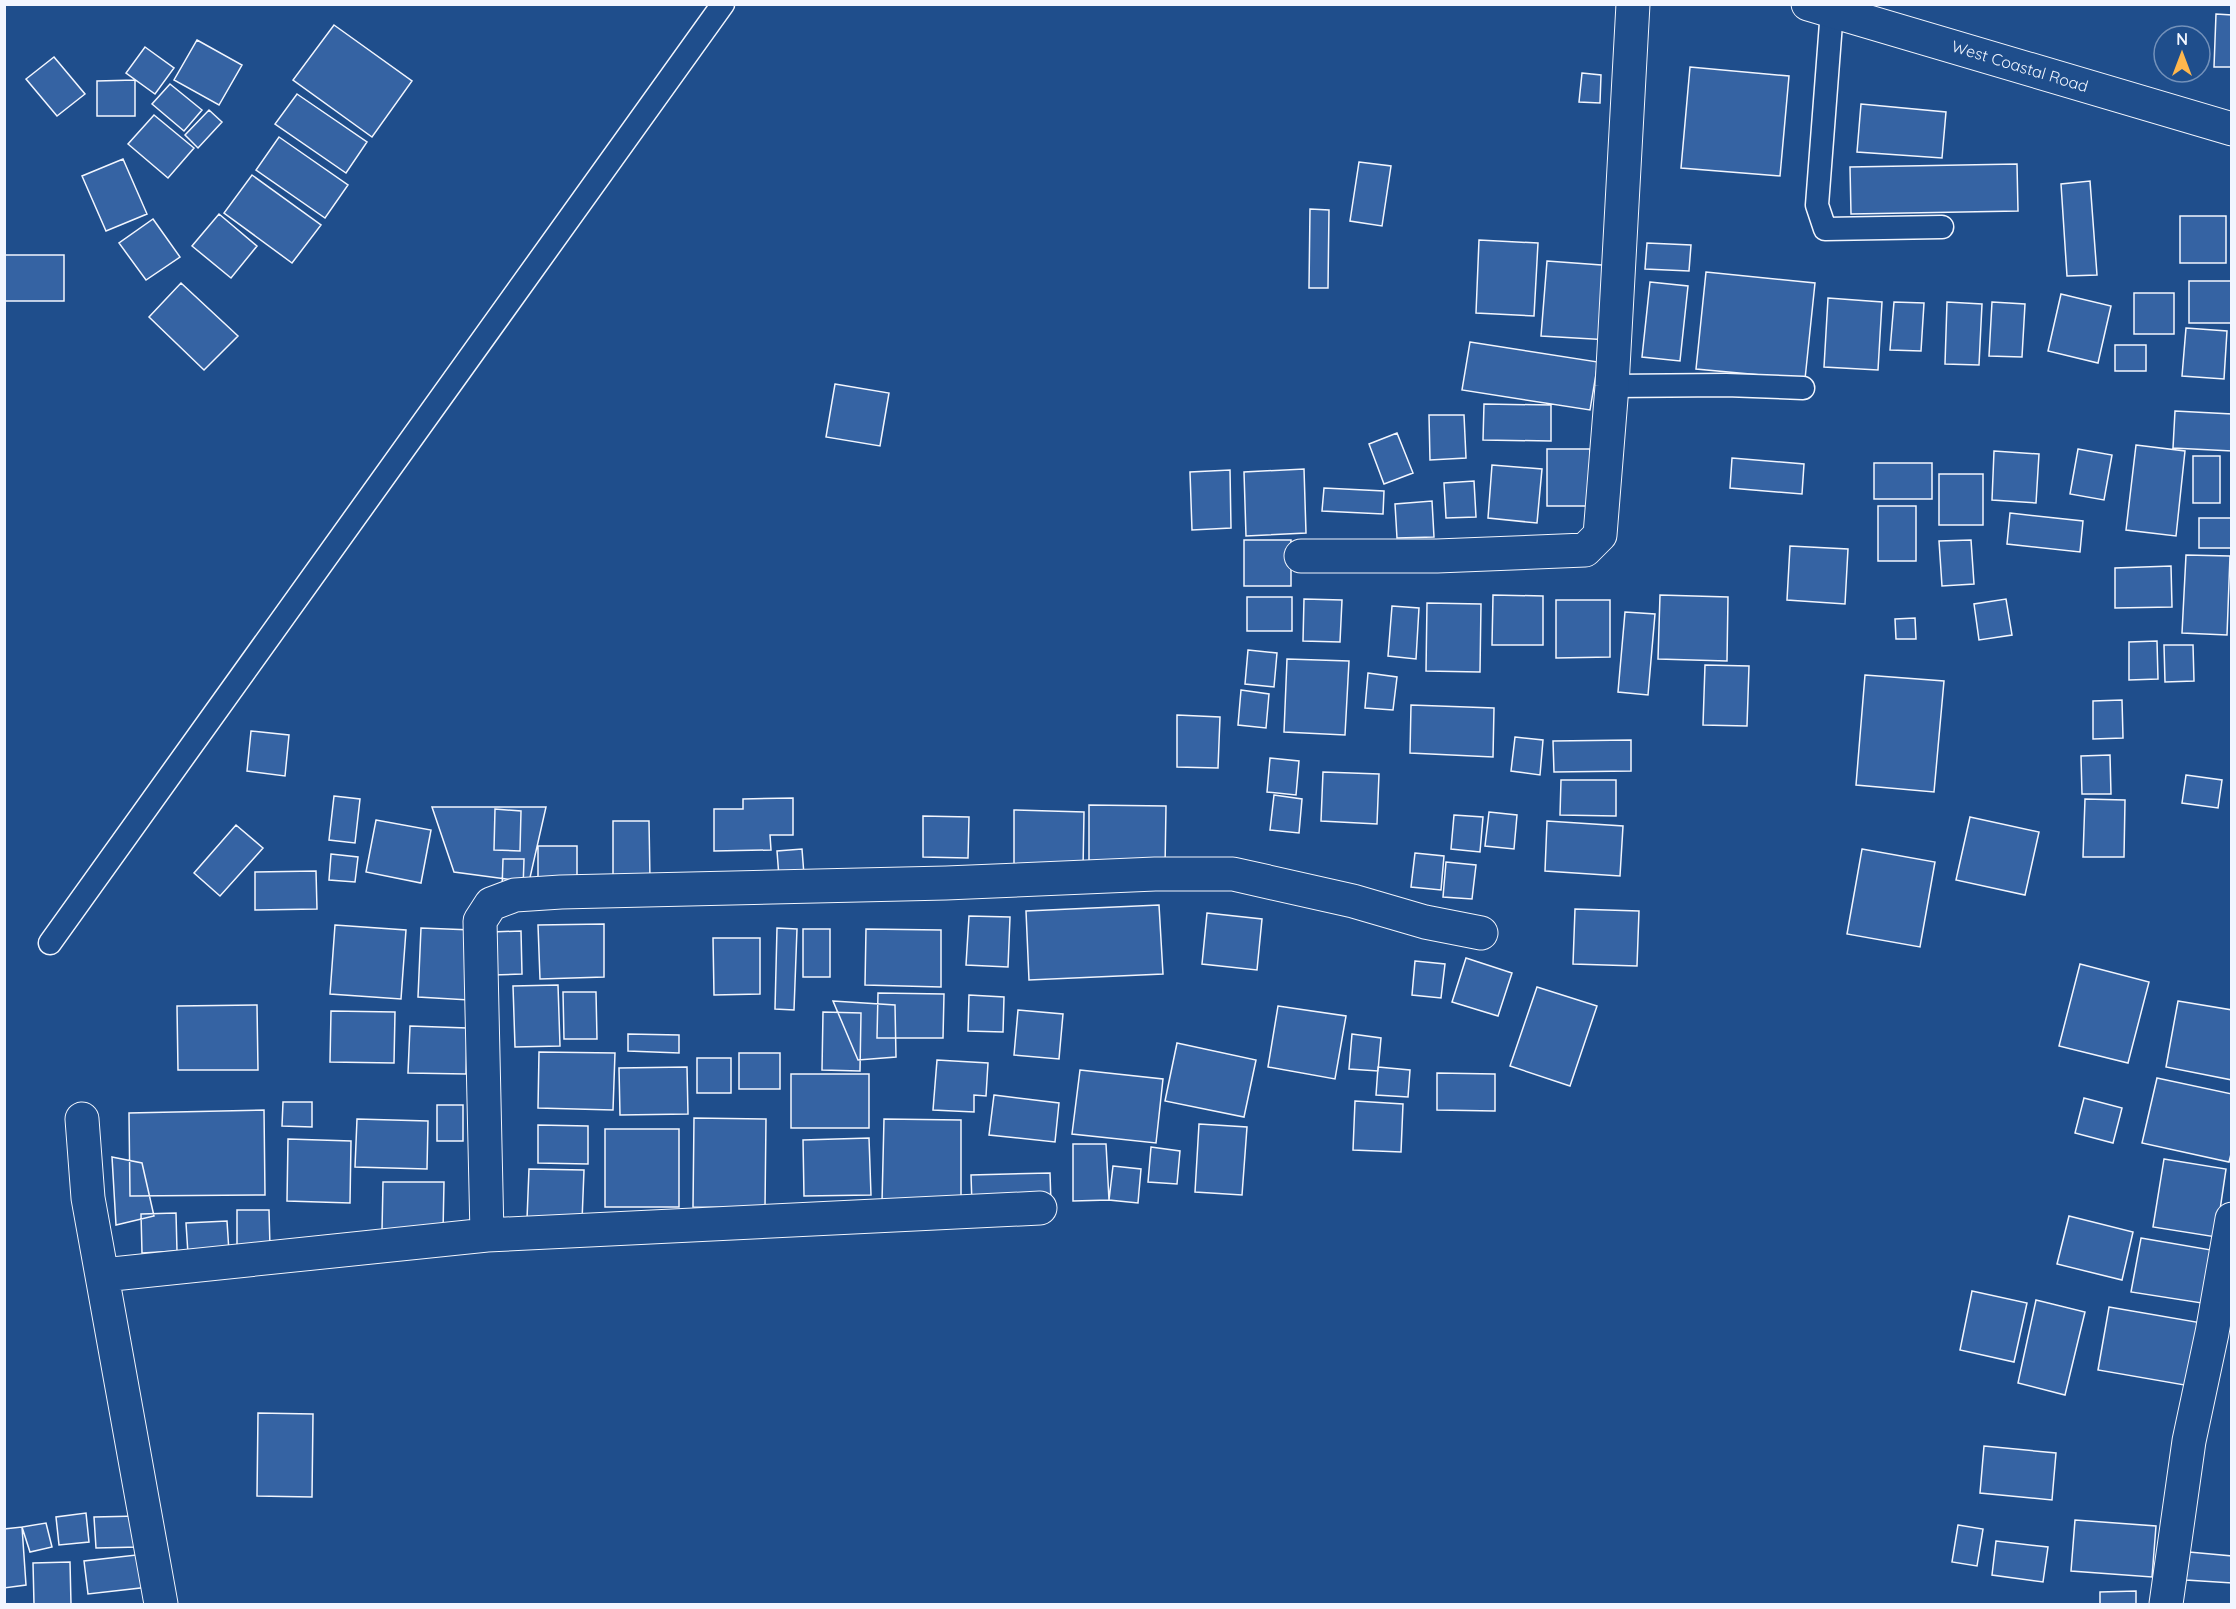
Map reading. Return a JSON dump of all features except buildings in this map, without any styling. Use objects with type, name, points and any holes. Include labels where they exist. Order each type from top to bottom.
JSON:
[{"type":"street","points":[[1301,556],[1437,556],[1585,550],[1600,535],[1612,386],[1633,4]]},
{"type":"street","name":"West Coastal Road","points":[[1820,7],[2232,129]]},
{"type":"street","points":[[487,1235],[480,921],[491,904],[515,895],[946,883],[1155,874],[1233,874],[1353,901],[1425,922],[1481,933]]},
{"type":"street","points":[[82,1119],[88,1198],[161,1605]]},
{"type":"street","points":[[103,1275],[487,1235],[1040,1208]]},
{"type":"street","points":[[2166,1605],[2189,1441],[2222,1335],[2232,1219]]},
{"type":"lane","points":[[50,943],[723,4]]},
{"type":"lane","points":[[1820,7],[1817,205],[1824,229],[1942,227]]},
{"type":"lane","points":[[1612,386],[1726,385],[1803,388]]}]
